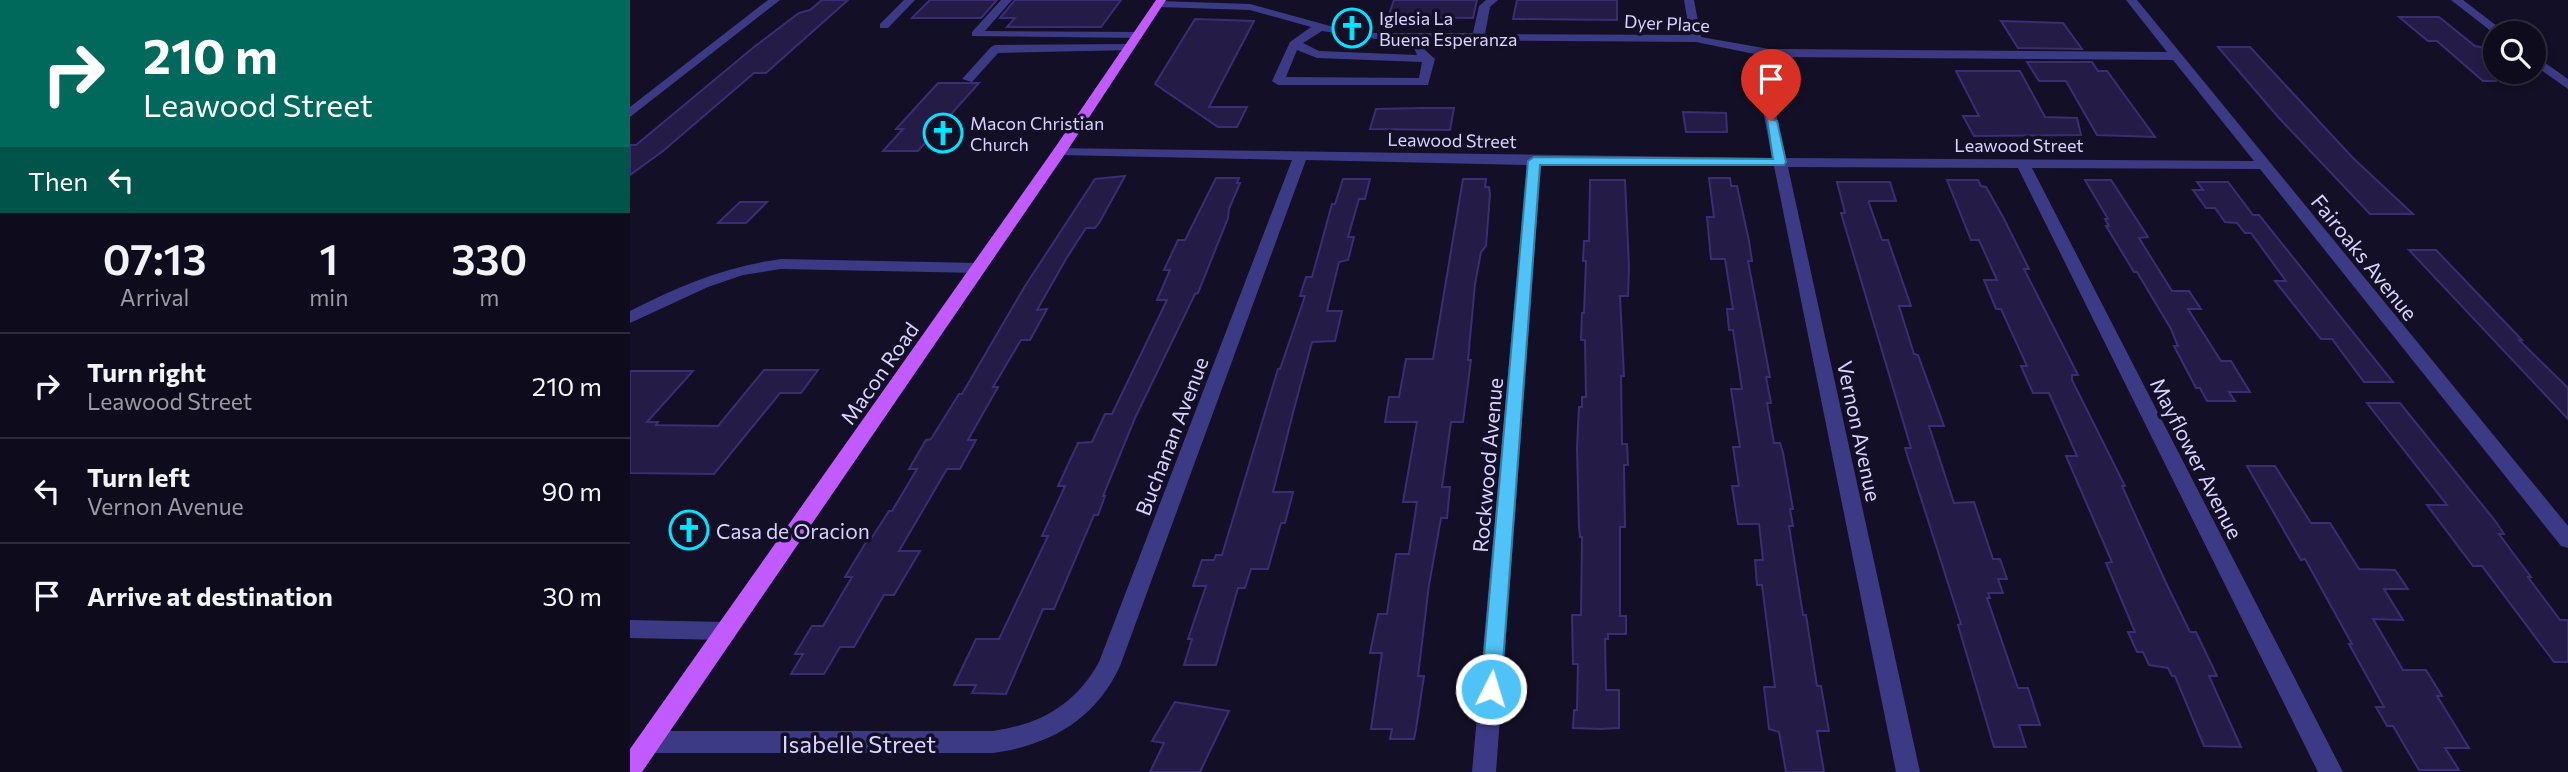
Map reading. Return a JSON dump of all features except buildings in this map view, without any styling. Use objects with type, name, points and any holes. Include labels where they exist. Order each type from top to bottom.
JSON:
[{"type":"main road","name":"Macon Road","points":[[630,769],[1060,152],[1160,2]]},
{"type":"street","points":[[630,113],[775,0]]},
{"type":"street","points":[[884,26],[910,0]]},
{"type":"street","points":[[1007,0],[976,34],[1134,42]]},
{"type":"street","points":[[1478,37],[1485,6],[1493,0]]},
{"type":"street","points":[[1689,0],[1696,39]]},
{"type":"street","name":"Fairoaks Avenue","points":[[2131,0],[2568,540]]},
{"type":"street","points":[[2456,0],[2484,21]]},
{"type":"street","name":"Dyer Place","points":[[1160,2],[1250,7],[1360,35],[1696,39],[1769,53],[2176,56]]},
{"type":"street","points":[[1321,26],[1294,44],[1278,81],[1424,82],[1429,59]]},
{"type":"street","points":[[1418,37],[1416,44],[1420,52],[1429,59]]},
{"type":"street","points":[[968,79],[995,49],[1134,42]]},
{"type":"street","points":[[1294,44],[1317,54],[1429,59]]},
{"type":"street","points":[[2546,68],[2568,85]]},
{"type":"street","name":"Vernon Avenue","points":[[1766,100],[1908,772]]},
{"type":"street","name":"Leawood Street","points":[[1060,152],[1534,161],[2263,165]]},
{"type":"street","name":"Buchanan Avenue","points":[[1065,720],[1091,696],[1109,666],[1301,155]]},
{"type":"street","name":"Rockwood Avenue","points":[[1484,772],[1534,161]]},
{"type":"street","name":"Mayflower Avenue","points":[[2023,164],[2331,772]]},
{"type":"street","points":[[630,318],[703,282],[761,266],[781,264],[979,268]]},
{"type":"street","points":[[630,629],[726,631]]},
{"type":"street","name":"Isabelle Street","points":[[649,742],[971,744],[1015,740],[1065,720]]},
{"type":"place","name":"Iglesia La Buena Esperanza","points":[[1352,28]]},
{"type":"place","name":"Macon Christian Church","points":[[943,133]]},
{"type":"place","name":"Casa de Oracion","points":[[689,530]]},
{"type":"route","points":[[1491,689],[1534,161],[1780,162],[1771,121]]}]
